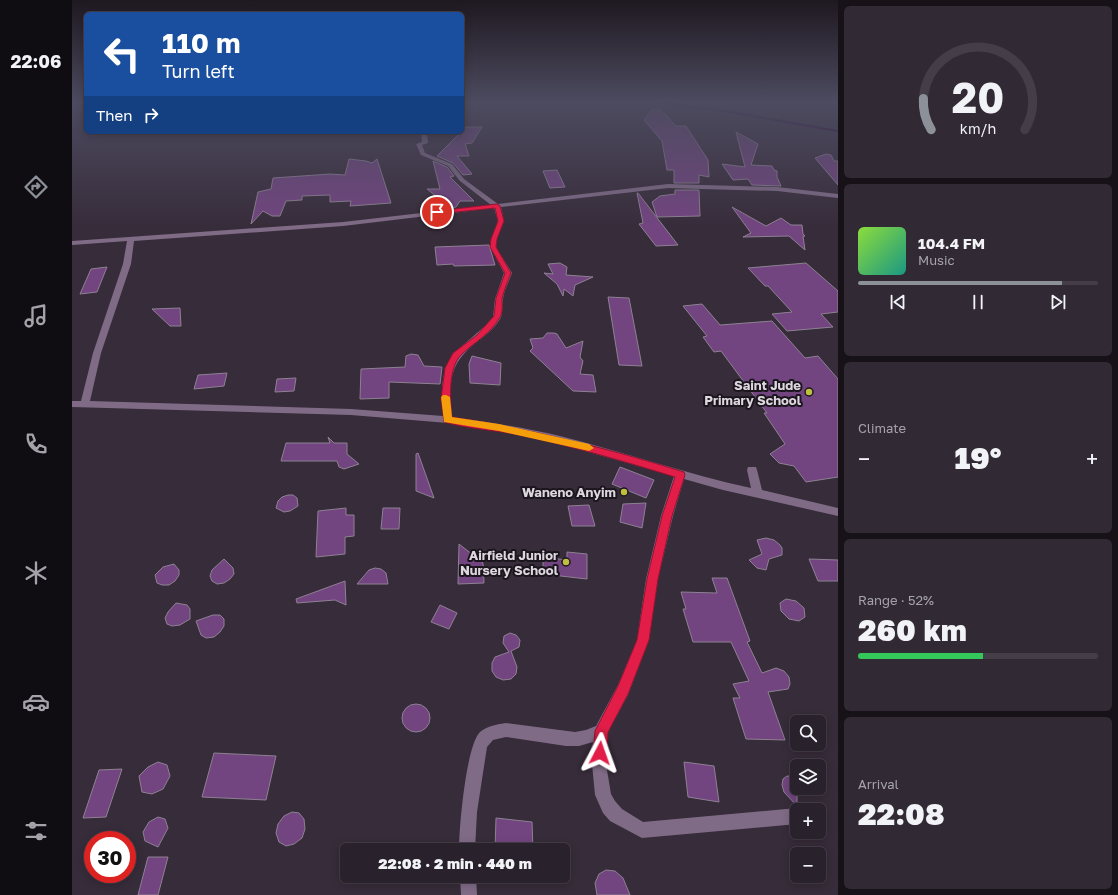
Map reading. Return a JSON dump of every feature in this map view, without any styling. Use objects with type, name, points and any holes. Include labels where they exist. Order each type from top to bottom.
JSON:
[{"type":"street","points":[[420,144],[419,144],[423,154],[450,165],[462,180],[497,206],[501,221],[494,239],[493,247],[508,273],[499,298],[498,316],[490,327],[456,355],[449,368],[445,399],[448,420]]},
{"type":"street","points":[[72,243],[336,224],[668,186],[777,189],[838,196]]},
{"type":"street","points":[[85,404],[97,353],[127,264],[131,239]]},
{"type":"street","points":[[72,404],[351,412],[448,420],[499,427],[560,440],[614,454],[680,475],[838,512]]},
{"type":"street","points":[[752,470],[757,493]]},
{"type":"street","points":[[680,475],[667,516],[652,579],[643,640],[623,690],[601,731],[599,764],[603,795],[609,807],[616,815],[642,830],[790,817]]},
{"type":"street","points":[[467,843],[470,805],[479,747],[488,735],[499,731],[510,730],[575,739],[588,737],[601,731]]},
{"type":"street","points":[[468,883],[469,895]]},
{"type":"building","points":[[449,144],[467,144],[465,144],[469,156],[457,156],[472,174],[463,175],[453,163],[437,156]]},
{"type":"building","points":[[662,144],[697,144],[708,160],[709,177],[699,175],[699,183],[674,183],[674,170],[667,170]]},
{"type":"building","points":[[739,144],[758,144],[751,165],[772,166],[774,170],[777,171],[777,177],[781,186],[752,185],[748,179],[733,180],[722,164],[745,167]]},
{"type":"building","points":[[826,154],[831,155],[834,161],[838,161],[838,185],[815,158]]},
{"type":"building","points":[[349,159],[372,163],[377,159],[391,203],[350,206],[351,201],[330,202],[330,195],[302,196],[302,200],[286,201],[280,216],[272,216],[263,211],[251,224],[258,192],[271,189],[273,178],[330,174],[345,175]]},
{"type":"building","points":[[433,161],[447,167],[454,176],[450,177],[474,201],[460,201],[456,207],[451,208],[427,189],[440,189]]},
{"type":"building","points":[[557,170],[565,187],[550,188],[543,171]]},
{"type":"building","points":[[675,190],[699,190],[700,216],[657,217],[652,202],[660,196],[675,194]]},
{"type":"building","points":[[637,193],[678,245],[656,246],[639,224],[643,223]]},
{"type":"building","points":[[732,207],[766,226],[781,218],[791,225],[802,225],[803,234],[805,236],[803,236],[805,250],[789,236],[743,237],[751,233]]},
{"type":"building","points":[[489,245],[495,265],[437,265],[435,247]]},
{"type":"building","points":[[560,263],[567,267],[566,275],[593,277],[575,285],[573,296],[564,289],[563,296],[557,284],[544,273],[553,274],[548,264]]},
{"type":"building","points":[[806,263],[838,291],[838,312],[821,314],[833,327],[787,331],[772,314],[792,312],[768,286],[765,286],[748,268]]},
{"type":"building","points":[[107,267],[97,292],[80,294],[91,269]]},
{"type":"building","points":[[608,297],[629,298],[642,366],[619,365]]},
{"type":"building","points":[[702,304],[720,325],[772,321],[805,358],[818,356],[838,379],[838,477],[806,482],[794,466],[779,463],[770,454],[785,444],[764,413],[767,413],[721,351],[714,352],[703,337],[707,336],[683,306]]},
{"type":"building","points":[[180,308],[181,326],[170,326],[152,309]]},
{"type":"building","points":[[547,333],[557,334],[566,348],[583,341],[580,357],[583,361],[580,374],[593,375],[596,392],[573,391],[530,351],[533,348],[530,339],[543,338]]},
{"type":"building","points":[[411,354],[418,355],[424,366],[442,367],[440,384],[389,382],[389,398],[360,399],[361,369],[405,367],[406,356]]},
{"type":"building","points":[[472,356],[501,363],[500,385],[470,383],[469,364]]},
{"type":"building","points":[[227,373],[224,386],[194,389],[198,375]]},
{"type":"building","points":[[296,378],[294,391],[275,392],[277,379]]},
{"type":"building","points":[[328,437],[334,443],[347,443],[347,454],[359,464],[344,469],[339,467],[337,461],[281,461],[286,443],[330,443]]},
{"type":"building","points":[[418,453],[434,498],[416,491],[416,454]]},
{"type":"building","points":[[620,467],[654,480],[646,498],[612,484]]},
{"type":"building","points":[[293,495],[297,498],[298,506],[290,511],[284,512],[276,508],[278,501],[282,497]]},
{"type":"building","points":[[646,503],[642,528],[620,522],[623,504]]},
{"type":"building","points":[[589,505],[595,526],[572,526],[568,506]]},
{"type":"building","points":[[346,508],[346,515],[354,515],[354,536],[345,537],[345,554],[316,557],[318,511]]},
{"type":"building","points":[[383,508],[400,508],[399,529],[381,529]]},
{"type":"building","points":[[766,538],[774,540],[780,545],[782,548],[782,555],[769,559],[766,570],[757,568],[749,560],[762,554],[757,540]]},
{"type":"building","points":[[459,544],[483,563],[484,583],[458,584]]},
{"type":"building","points":[[567,552],[587,554],[587,579],[543,574],[543,557],[567,560]]},
{"type":"building","points":[[224,559],[233,568],[234,574],[224,583],[217,584],[212,581],[210,576],[212,570]]},
{"type":"building","points":[[809,559],[838,560],[838,581],[818,581]]},
{"type":"building","points":[[174,564],[179,570],[179,575],[175,581],[169,585],[157,583],[155,575],[163,567]]},
{"type":"building","points":[[375,568],[381,569],[386,573],[388,584],[357,584],[369,570]]},
{"type":"building","points":[[712,578],[727,578],[750,641],[747,642],[762,673],[776,668],[784,671],[789,677],[790,684],[788,689],[768,692],[785,740],[746,739],[733,698],[740,698],[733,684],[749,681],[731,642],[693,642],[683,609],[686,609],[681,592],[717,593]]},
{"type":"building","points":[[345,581],[346,605],[335,600],[297,603],[296,599]]},
{"type":"building","points":[[786,599],[796,601],[804,608],[805,617],[799,621],[789,619],[781,611],[780,603]]},
{"type":"building","points":[[176,603],[187,605],[190,609],[190,619],[180,625],[172,626],[167,624],[165,618]]},
{"type":"building","points":[[440,605],[457,613],[449,629],[431,622]]},
{"type":"building","points":[[213,615],[220,615],[224,619],[224,626],[214,637],[206,638],[201,635],[196,621]]},
{"type":"building","points":[[510,633],[516,635],[520,640],[519,647],[511,651],[517,667],[516,674],[511,679],[503,680],[496,677],[492,671],[492,663],[495,657],[509,652],[503,643],[504,636]]},
{"type":"building","points":[[416,704],[426,708],[430,718],[426,728],[416,732],[406,728],[402,718],[406,708]]},
{"type":"building","points":[[214,753],[276,756],[266,800],[202,797]]},
{"type":"building","points":[[158,762],[167,765],[170,776],[163,789],[152,794],[142,792],[139,776],[148,767]]},
{"type":"building","points":[[684,762],[714,766],[719,802],[688,797]]},
{"type":"building","points":[[122,769],[106,817],[83,818],[99,770]]},
{"type":"building","points":[[787,776],[790,776],[790,795],[797,795],[797,803],[794,803],[784,792],[782,785],[783,779]]},
{"type":"building","points":[[292,812],[299,813],[304,819],[305,829],[302,838],[294,844],[286,846],[279,842],[276,833],[278,824],[284,816]]},
{"type":"building","points":[[158,817],[165,819],[168,828],[158,847],[145,841],[143,832],[149,822]]},
{"type":"building","points":[[496,818],[532,822],[533,843],[495,843]]},
{"type":"building","points":[[148,857],[168,857],[158,895],[138,895]]},
{"type":"building","points":[[606,870],[615,871],[623,878],[630,895],[597,895],[595,883],[599,874]]},
{"type":"slow traffic","points":[[446,397],[448,420],[499,427],[560,440],[589,448]]},
{"type":"place","name":"Saint Jude Primary School","points":[[809,392]]},
{"type":"place","name":"Waneno Anyim","points":[[624,492]]},
{"type":"place","name":"Airfield Junior Nursery School","points":[[566,562]]},
{"type":"route","points":[[437,212],[497,206],[501,221],[494,239],[493,247],[508,271],[504,287],[499,298],[498,316],[490,327],[456,355],[449,368],[445,399],[448,420],[499,427],[560,440],[614,454],[680,475],[667,516],[652,579],[643,640],[623,690],[601,731],[600,753]]}]
